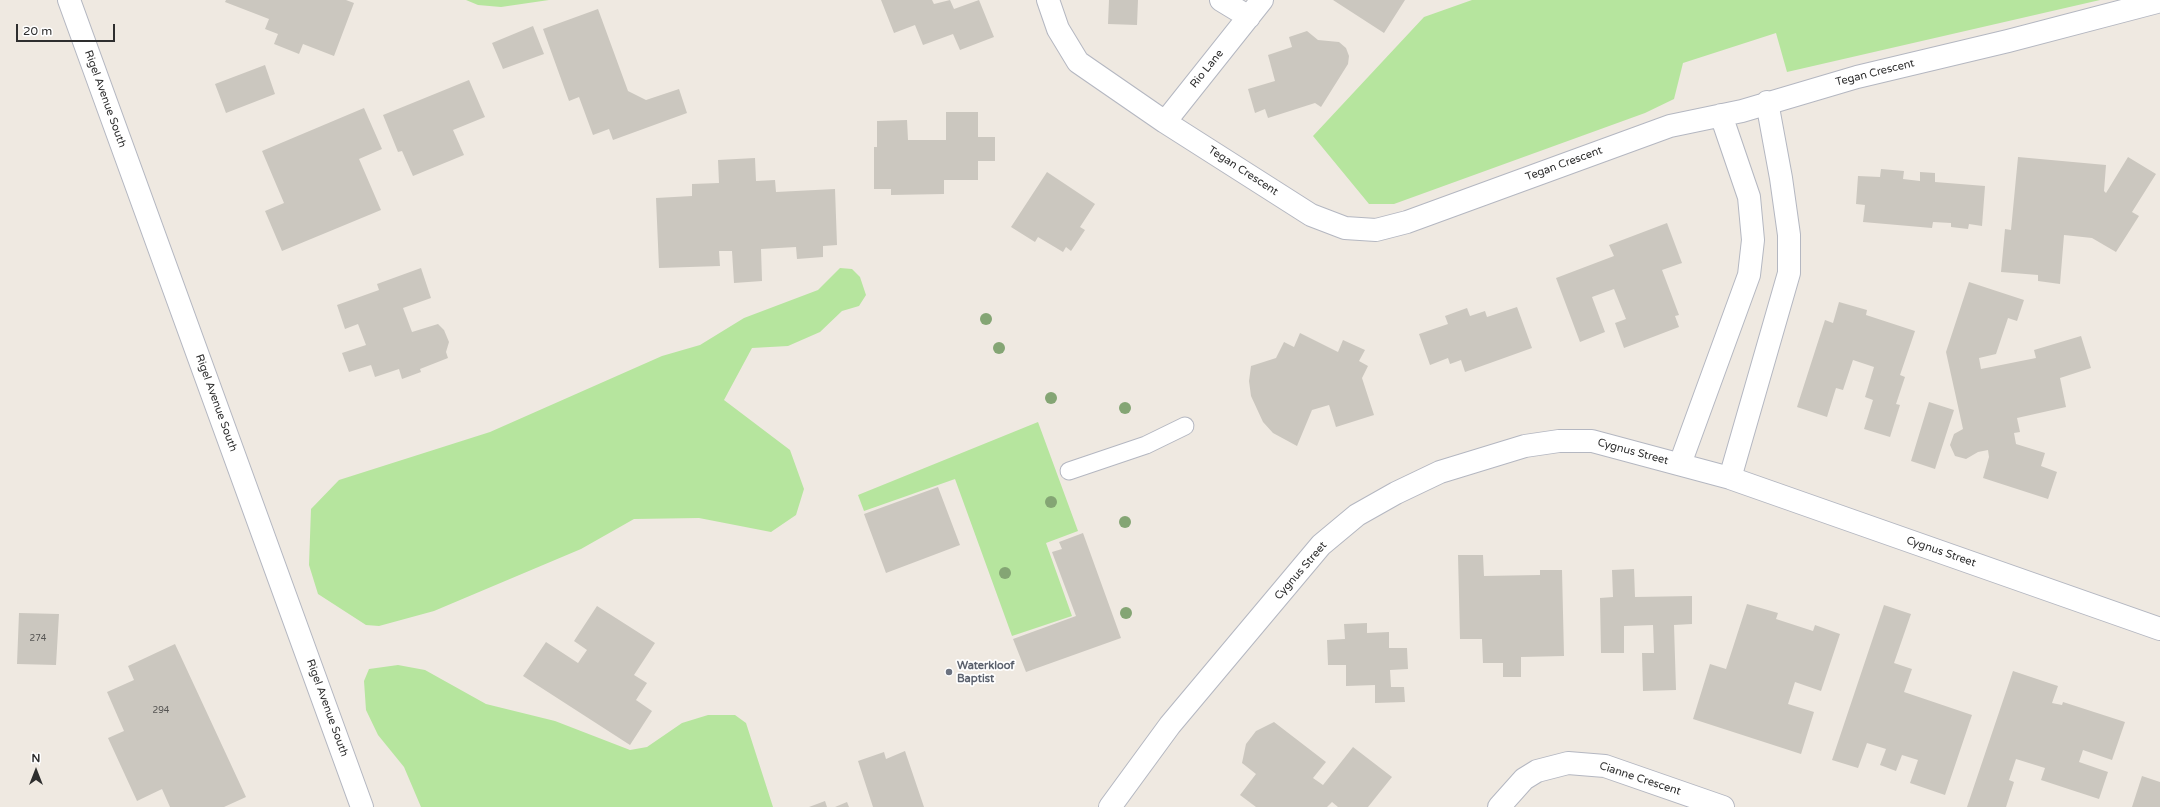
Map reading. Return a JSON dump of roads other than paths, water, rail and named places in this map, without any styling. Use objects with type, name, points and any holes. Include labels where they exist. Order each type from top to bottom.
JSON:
[{"type":"street","name":"Rigel Avenue South","points":[[69,0],[362,807]]},
{"type":"street","name":"Tegan Crescent","points":[[1048,0],[1058,29],[1078,62],[1165,122],[1311,215],[1345,228],[1376,230],[1407,222],[1670,126],[1721,116],[1857,77],[2158,6]]},
{"type":"street","points":[[1221,0],[1249,17]]},
{"type":"street","name":"Rio Lane","points":[[1165,122],[1262,0]]},
{"type":"street","points":[[1730,478],[1789,273],[1789,235],[1781,178],[1767,102]]},
{"type":"street","points":[[1680,464],[1750,275],[1754,240],[1750,197],[1721,116]]},
{"type":"street","name":"Cygnus Street","points":[[1110,807],[1170,725],[1321,545],[1357,515],[1396,493],[1440,472],[1525,446],[1559,441],[1592,441],[1730,478],[2160,629]]},
{"type":"street","name":"Cianne Crescent","points":[[1499,807],[1524,779],[1537,771],[1568,763],[1605,766],[1723,807]]},
{"type":"lane","points":[[1069,471],[1146,445],[1185,426]]},
{"type":"place","name":"Waterkloof Baptist","points":[[949,672]]}]
